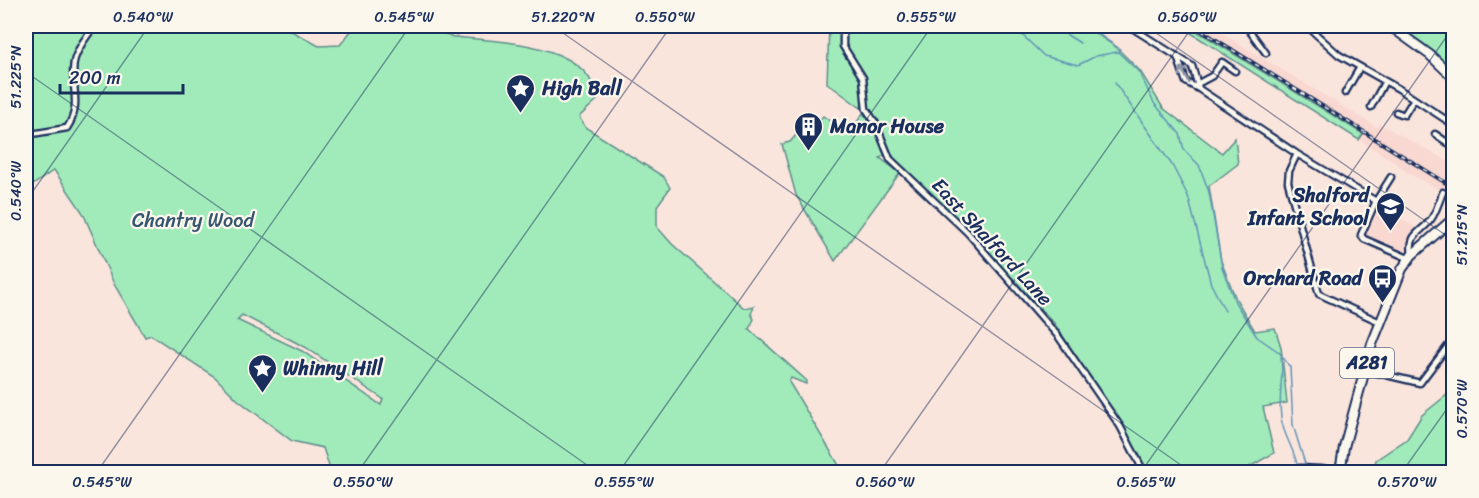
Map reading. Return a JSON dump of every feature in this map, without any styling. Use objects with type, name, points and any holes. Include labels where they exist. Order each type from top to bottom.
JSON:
[{"type":"main road","points":[[1390,26],[1430,55],[1454,78]]},
{"type":"main road","name":"A281","points":[[1340,471],[1365,370],[1380,322],[1410,257],[1454,218]]},
{"type":"street","points":[[26,135],[67,128],[73,119],[76,94],[75,59],[95,26]]},
{"type":"street","name":"East Shalford Lane","points":[[843,26],[843,46],[863,78],[866,109],[875,122],[890,159],[968,233],[1058,336],[1120,426],[1144,472]]},
{"type":"street","points":[[1129,26],[1192,66],[1198,86]]},
{"type":"street","points":[[1246,26],[1264,46],[1266,53]]},
{"type":"street","points":[[1307,26],[1331,50],[1454,125]]},
{"type":"street","points":[[1177,56],[1186,82],[1198,86],[1297,154],[1376,201]]},
{"type":"street","points":[[1198,86],[1212,76],[1222,62],[1235,71]]},
{"type":"street","points":[[1345,93],[1360,67]]},
{"type":"street","points":[[1371,107],[1385,81]]},
{"type":"street","points":[[1376,97],[1383,100]]},
{"type":"street","points":[[1396,112],[1404,115],[1414,99]]},
{"type":"street","points":[[1435,134],[1448,143],[1454,139]]},
{"type":"street","points":[[1297,154],[1288,171],[1288,182],[1319,294],[1380,322]]},
{"type":"street","points":[[1391,177],[1376,201],[1361,235],[1364,239],[1410,257],[1410,245],[1415,234],[1430,222],[1443,192]]},
{"type":"street","points":[[1430,222],[1440,229]]},
{"type":"street","points":[[1365,370],[1420,383],[1454,338]]},
{"type":"street","points":[[1300,468],[1340,471]]},
{"type":"shaded area","points":[[1180,26],[1209,28],[1210,26],[1377,127],[1380,124],[1453,164],[1453,193],[1445,187],[1441,191],[1406,172],[1396,163]]},
{"type":"shaded area","name":"Shalford Infant School","points":[[1377,206],[1415,227],[1405,253],[1365,235]]},
{"type":"green space","name":"Chantry Wood","points":[[412,24],[432,27],[450,36],[517,44],[560,55],[578,66],[591,81],[597,100],[579,117],[585,127],[664,177],[670,188],[657,206],[657,227],[672,244],[744,308],[754,306],[751,314],[754,319],[749,329],[807,381],[806,384],[791,378],[789,382],[843,472],[331,472],[323,448],[292,441],[238,400],[215,377],[151,335],[145,337],[114,284],[83,213],[54,170],[30,187],[26,178],[26,26],[282,26],[319,46],[340,45],[355,26]],"holes":[[[242,315],[305,347],[383,399],[381,405],[302,351],[237,320]]]},
{"type":"green space","points":[[829,26],[1085,26],[1117,48],[1140,71],[1163,108],[1222,153],[1235,138],[1238,164],[1209,186],[1221,261],[1236,299],[1255,331],[1275,328],[1281,347],[1287,403],[1263,407],[1274,453],[1246,469],[1246,472],[1148,472],[1117,417],[1054,323],[963,225],[889,153],[877,119],[869,109],[865,79],[858,65],[855,65],[864,91],[861,108],[827,83]]},
{"type":"green space","points":[[1180,26],[1189,26],[1363,134],[1359,140]]},
{"type":"green space","points":[[1395,26],[1453,26],[1453,73],[1424,44]]},
{"type":"green space","points":[[863,113],[875,129],[885,155],[880,158],[900,173],[835,261],[796,195],[782,144],[790,142],[797,134],[804,140],[823,116],[852,137]]},
{"type":"green space","points":[[1453,390],[1453,472],[1373,472],[1376,460],[1407,439],[1422,415]]},
{"type":"waterway","points":[[1013,26],[1044,56],[1078,65],[1096,56],[1117,52]]},
{"type":"waterway","points":[[1053,26],[1080,43]]},
{"type":"waterway","points":[[1087,26],[1120,49],[1118,52],[1139,72],[1154,103],[1180,134],[1184,150],[1199,165],[1209,192],[1222,267],[1235,302],[1257,337],[1279,352],[1290,367],[1293,425],[1306,467]]},
{"type":"waterway","points":[[1115,83],[1172,165],[1188,196],[1211,284],[1225,311]]},
{"type":"waterway","points":[[1281,357],[1281,417],[1298,470]]},
{"type":"railway","points":[[1194,26],[1454,188]]},
{"type":"place","name":"High Ball","points":[[521,114]]},
{"type":"place","name":"Manor House","points":[[809,152]]},
{"type":"place","name":"Shalford Infant School","points":[[1390,232]]},
{"type":"place","name":"Orchard Road","points":[[1383,304]]},
{"type":"place","name":"Whinny Hill","points":[[262,394]]}]
